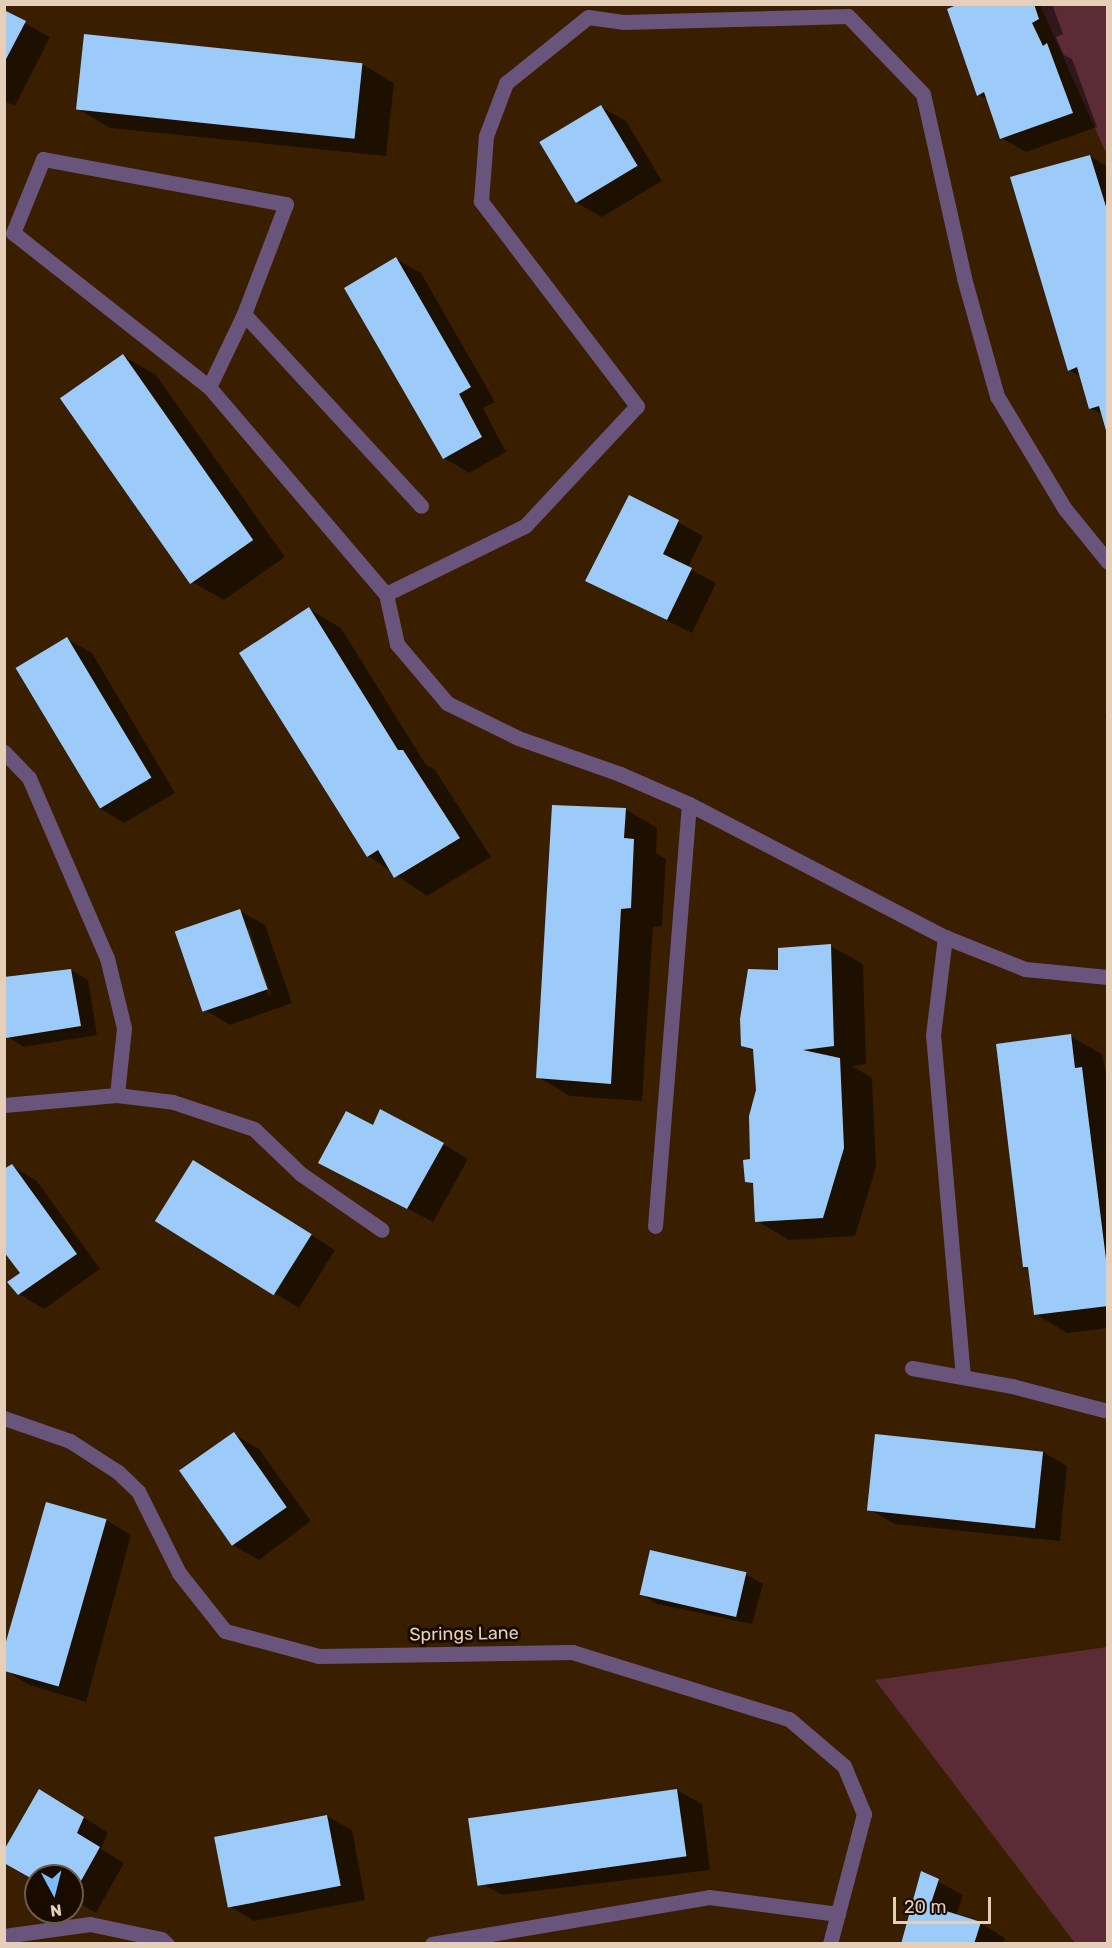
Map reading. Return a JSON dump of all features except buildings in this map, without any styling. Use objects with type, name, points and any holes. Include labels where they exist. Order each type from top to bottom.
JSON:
[{"type":"street","points":[[386,594],[525,526],[637,406],[481,201],[486,136],[506,83],[588,17],[623,22],[848,16],[923,94],[964,278],[997,396],[1065,509],[1107,562]]},
{"type":"street","points":[[209,387],[244,314],[286,204],[43,159],[9,231],[209,387],[386,594],[397,644],[447,703],[518,738],[620,774],[689,804],[945,937],[1025,969],[1107,977]]},
{"type":"street","points":[[244,314],[421,506]]},
{"type":"street","points":[[4,752],[29,778],[107,958],[124,1028],[117,1095]]},
{"type":"street","points":[[655,1226],[689,804]]},
{"type":"street","points":[[945,937],[933,1035],[963,1377]]},
{"type":"street","points":[[4,1105],[117,1095],[173,1102],[254,1129],[302,1174],[382,1230]]},
{"type":"street","points":[[912,1368],[963,1377],[1107,1411]]},
{"type":"street","name":"Springs Lane","points":[[4,1418],[70,1441],[118,1472],[138,1491],[179,1573],[225,1630],[319,1656],[572,1652],[789,1719],[844,1766],[864,1814],[830,1944]]},
{"type":"street","points":[[432,1944],[710,1897],[838,1914]]},
{"type":"street","points":[[4,1936],[90,1924],[161,1939],[167,1944]]},
{"type":"shaded area","points":[[1040,5],[1107,5],[1107,155]]},
{"type":"shaded area","points":[[1107,1647],[1107,1943],[1075,1943],[875,1680]]}]
